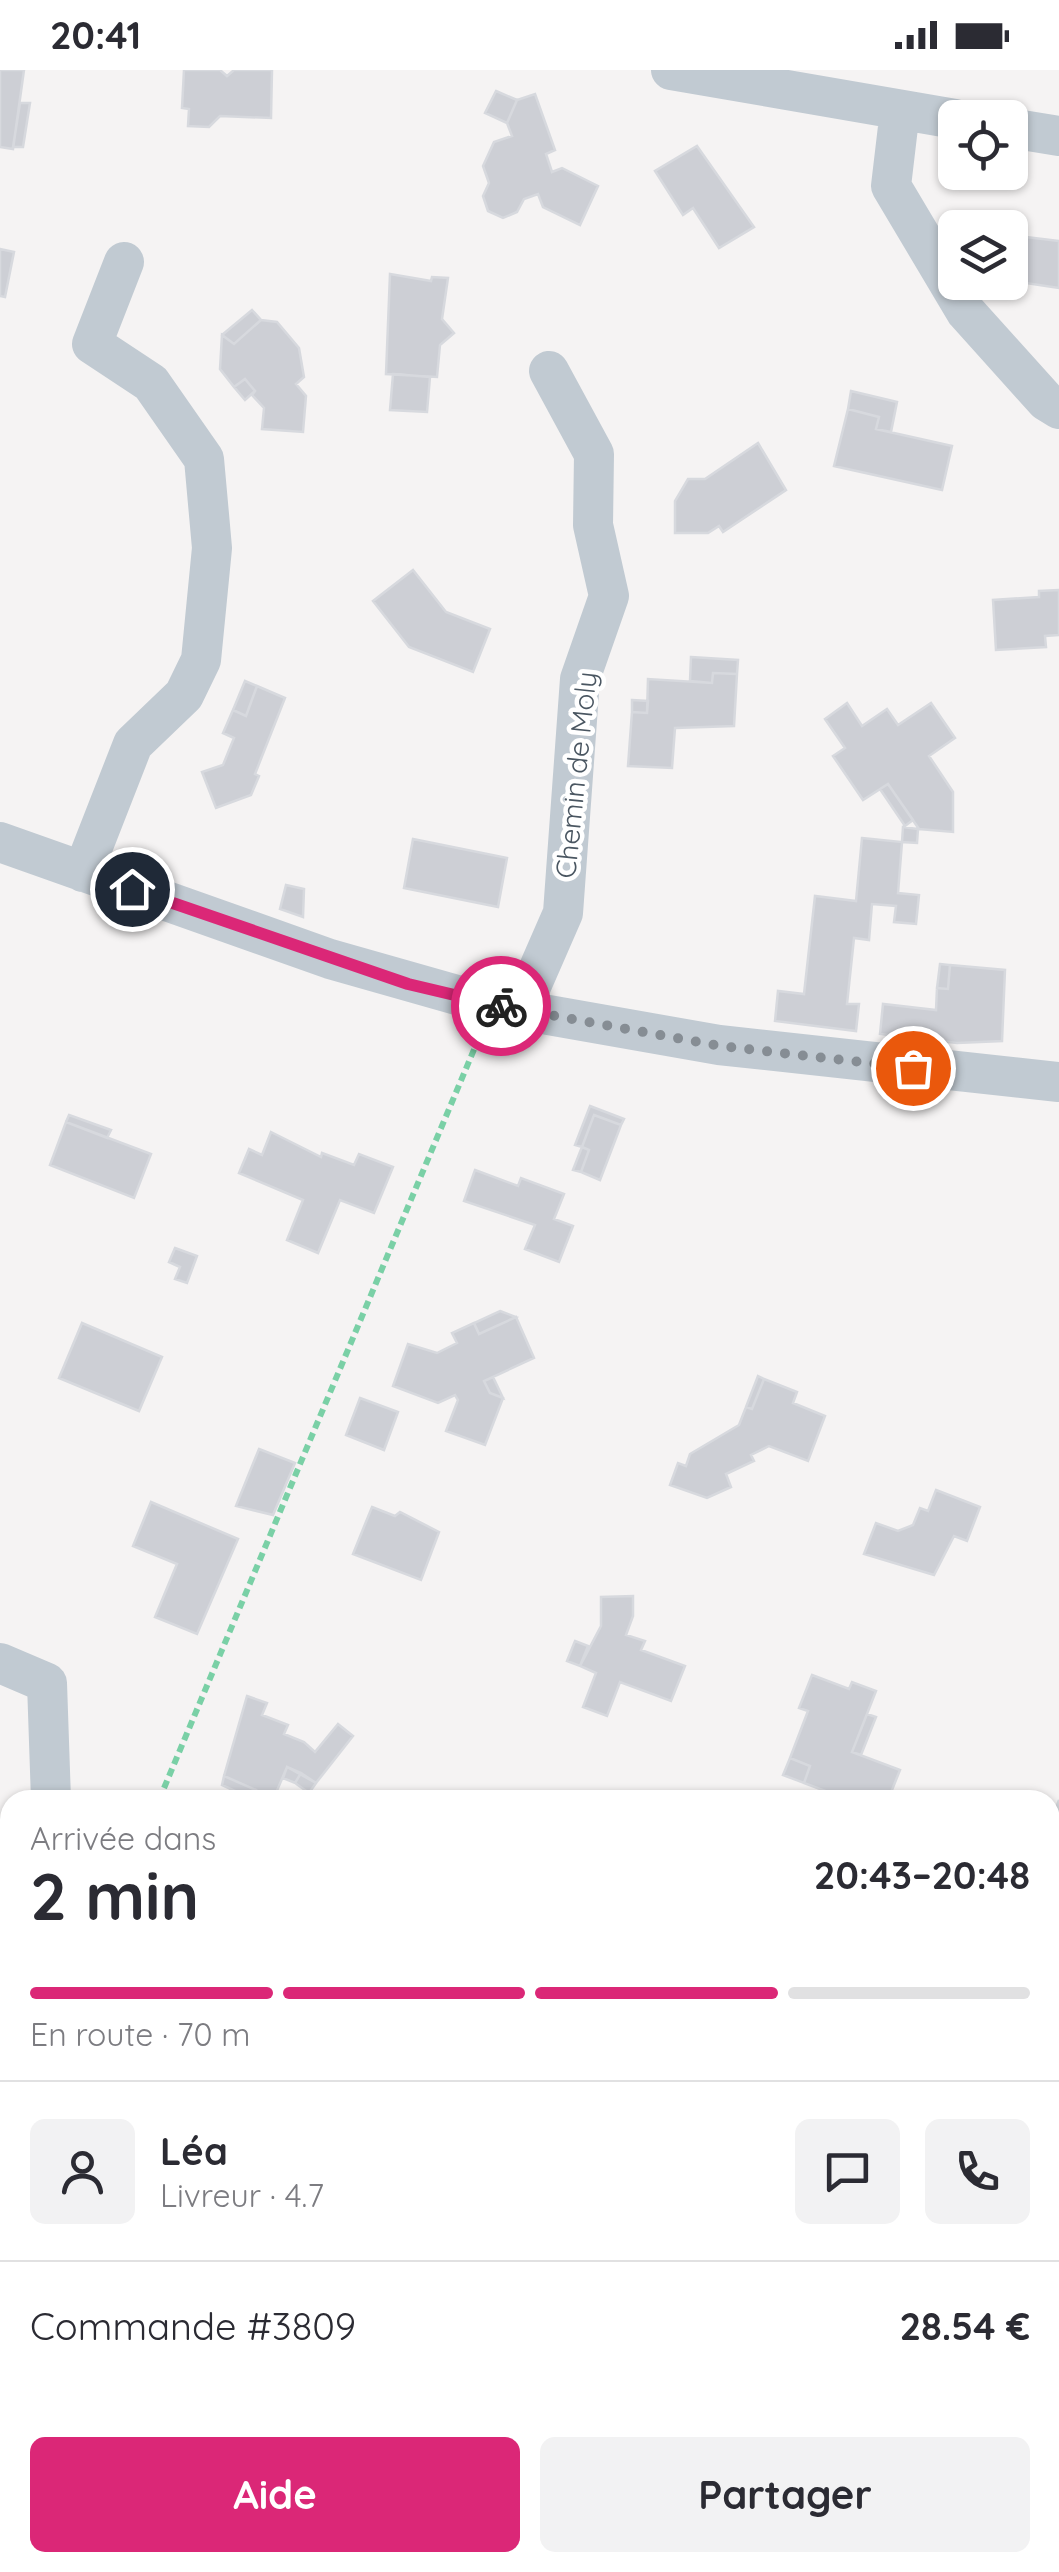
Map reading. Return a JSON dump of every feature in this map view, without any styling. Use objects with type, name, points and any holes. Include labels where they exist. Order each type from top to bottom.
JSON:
[{"type":"street","points":[[671,70],[938,116]]},
{"type":"street","points":[[900,110],[891,186],[966,312],[1046,401],[1059,409]]},
{"type":"street","points":[[1028,131],[1059,136]]},
{"type":"street","points":[[83,872],[133,744],[184,695],[201,660],[212,548],[204,459],[151,383],[92,344],[124,262]]},
{"type":"street","name":"Chemin de Moly","points":[[507,1006],[564,913],[580,679],[609,596],[593,526],[594,454],[548,371]]},
{"type":"street","points":[[0,842],[392,980],[720,1046],[1059,1082]]},
{"type":"street","points":[[0,1663],[47,1683],[51,1790]]},
{"type":"path","points":[[164,1790],[507,1006]]},
{"type":"building","points":[[0,70],[24,70],[13,149],[0,147]]},
{"type":"building","points":[[184,70],[220,70],[227,76],[234,70],[272,70],[271,118],[220,116],[209,127],[188,126],[189,109],[182,108]]},
{"type":"building","points":[[496,91],[517,100],[507,123],[485,113]]},
{"type":"building","points":[[535,94],[555,150],[546,154],[552,172],[562,168],[598,186],[580,225],[543,207],[538,194],[524,199],[517,212],[503,218],[488,211],[483,196],[489,183],[483,166],[494,142],[512,136],[507,123],[517,100]]},
{"type":"building","points":[[20,103],[30,103],[23,147],[13,147]]},
{"type":"building","points":[[697,146],[754,227],[719,248],[693,208],[683,215],[655,171]]},
{"type":"building","points":[[1028,237],[1059,241],[1059,288],[1028,283]]},
{"type":"building","points":[[0,249],[14,252],[5,297],[0,296]]},
{"type":"building","points":[[390,274],[431,281],[432,277],[448,278],[442,319],[454,333],[440,345],[437,377],[386,374]]},
{"type":"building","points":[[252,310],[261,320],[234,344],[222,335]]},
{"type":"building","points":[[261,320],[277,322],[299,348],[304,377],[296,384],[306,396],[303,432],[262,429],[264,408],[252,395],[255,391],[245,379],[234,387],[220,369],[222,335],[234,344]]},
{"type":"building","points":[[393,374],[430,377],[427,412],[390,410]]},
{"type":"building","points":[[245,379],[255,391],[245,400],[234,387]]},
{"type":"building","points":[[851,391],[897,402],[891,432],[876,429],[879,417],[848,409]]},
{"type":"building","points":[[848,409],[879,417],[876,429],[952,446],[942,490],[834,466]]},
{"type":"building","points":[[758,443],[786,490],[723,532],[719,526],[708,533],[675,533],[675,501],[688,479],[705,479]]},
{"type":"building","points":[[413,570],[446,612],[490,629],[473,672],[409,647],[373,601]]},
{"type":"building","points":[[1059,590],[1059,635],[1045,636],[1046,647],[996,650],[993,600],[1039,597],[1039,591]]},
{"type":"building","points":[[691,657],[738,660],[737,674],[713,673],[712,683],[690,681]]},
{"type":"building","points":[[713,673],[737,674],[734,726],[675,728],[672,768],[628,766],[632,712],[647,713],[648,679],[712,683]]},
{"type":"building","points":[[245,681],[257,686],[246,716],[233,710]]},
{"type":"building","points":[[257,686],[285,698],[255,774],[259,776],[251,795],[216,808],[202,772],[223,765],[234,738],[223,733],[233,710],[246,716]]},
{"type":"building","points":[[632,700],[648,701],[647,713],[632,712]]},
{"type":"building","points":[[847,703],[862,726],[887,709],[898,725],[931,703],[955,738],[929,756],[953,792],[953,832],[919,829],[888,784],[863,800],[833,756],[845,748],[825,719]]},
{"type":"building","points":[[888,784],[913,820],[905,826],[880,789]]},
{"type":"building","points":[[903,827],[918,829],[917,843],[902,842]]},
{"type":"building","points":[[862,838],[902,842],[898,893],[919,895],[916,924],[894,922],[896,906],[872,904],[869,940],[854,938],[847,1004],[859,1004],[856,1031],[775,1021],[778,991],[804,994],[815,896],[856,901]]},
{"type":"building","points":[[413,839],[507,858],[498,907],[404,888]]},
{"type":"building","points":[[286,885],[304,889],[303,917],[280,909]]},
{"type":"building","points":[[940,964],[950,965],[948,989],[937,988]]},
{"type":"building","points":[[950,965],[1005,970],[1002,1041],[957,1043],[880,1034],[883,1004],[936,1010],[937,988],[948,989]]},
{"type":"building","points":[[590,1106],[624,1119],[621,1125],[594,1115],[582,1147],[575,1145]]},
{"type":"building","points":[[69,1115],[111,1130],[107,1138],[66,1122]]},
{"type":"building","points":[[594,1115],[621,1125],[600,1180],[581,1172],[589,1150],[582,1147]]},
{"type":"building","points":[[66,1122],[151,1154],[134,1198],[50,1165]]},
{"type":"building","points":[[271,1132],[321,1157],[322,1153],[354,1165],[359,1154],[393,1167],[374,1213],[340,1200],[318,1253],[287,1240],[303,1200],[239,1173],[249,1149],[262,1155]]},
{"type":"building","points":[[582,1147],[589,1150],[581,1172],[573,1170]]},
{"type":"building","points":[[475,1170],[518,1186],[521,1178],[564,1194],[554,1219],[573,1226],[559,1262],[525,1249],[535,1225],[464,1201]]},
{"type":"building","points":[[175,1248],[197,1256],[187,1283],[175,1279],[180,1267],[169,1262]]},
{"type":"building","points":[[500,1311],[516,1317],[479,1334],[474,1323]]},
{"type":"building","points":[[516,1317],[534,1358],[484,1381],[490,1393],[503,1398],[485,1445],[446,1431],[458,1400],[455,1395],[438,1403],[393,1386],[408,1344],[437,1353],[457,1343],[452,1333],[474,1323],[479,1334]]},
{"type":"building","points":[[82,1323],[162,1357],[139,1411],[59,1378]]},
{"type":"building","points":[[758,1376],[764,1379],[752,1409],[746,1407]]},
{"type":"building","points":[[493,1377],[503,1398],[490,1393],[484,1381]]},
{"type":"building","points":[[764,1379],[797,1392],[793,1403],[825,1416],[808,1461],[769,1446],[751,1455],[754,1461],[726,1474],[731,1487],[707,1498],[670,1485],[678,1463],[686,1466],[690,1454],[739,1425],[746,1407],[752,1409]]},
{"type":"building","points":[[360,1398],[398,1412],[384,1450],[346,1435]]},
{"type":"building","points":[[259,1449],[295,1463],[273,1515],[236,1506]]},
{"type":"building","points":[[936,1490],[980,1507],[967,1541],[954,1536],[934,1575],[864,1554],[876,1523],[898,1531],[913,1525],[920,1508],[928,1511]]},
{"type":"building","points":[[151,1502],[238,1539],[197,1634],[155,1617],[177,1564],[133,1546]]},
{"type":"building","points":[[372,1507],[395,1516],[400,1512],[439,1532],[421,1580],[353,1554]]},
{"type":"building","points":[[633,1596],[633,1616],[626,1635],[645,1641],[641,1650],[685,1666],[671,1701],[620,1682],[607,1716],[583,1707],[596,1673],[580,1666],[601,1626],[601,1597]]},
{"type":"building","points":[[575,1641],[588,1646],[580,1666],[567,1661]]},
{"type":"building","points":[[812,1675],[849,1689],[852,1682],[876,1691],[852,1752],[900,1770],[892,1790],[823,1790],[804,1783],[810,1766],[790,1758],[808,1711],[799,1708]]},
{"type":"building","points":[[247,1696],[267,1703],[262,1715],[288,1725],[284,1734],[304,1742],[315,1752],[338,1724],[353,1736],[316,1783],[287,1767],[277,1790],[256,1790],[224,1776]]},
{"type":"building","points":[[867,1714],[876,1717],[861,1755],[852,1752]]},
{"type":"building","points":[[790,1758],[810,1766],[804,1783],[783,1775]]},
{"type":"building","points":[[287,1767],[301,1773],[295,1783],[283,1778]]},
{"type":"building","points":[[301,1773],[316,1783],[311,1790],[305,1790],[295,1783]]},
{"type":"building","points":[[224,1776],[256,1790],[233,1790],[222,1785]]},
{"type":"way so far","points":[[501,1006],[677,1035],[720,1046],[913,1068]]},
{"type":"route","points":[[132,889],[408,984],[501,1006]]}]
